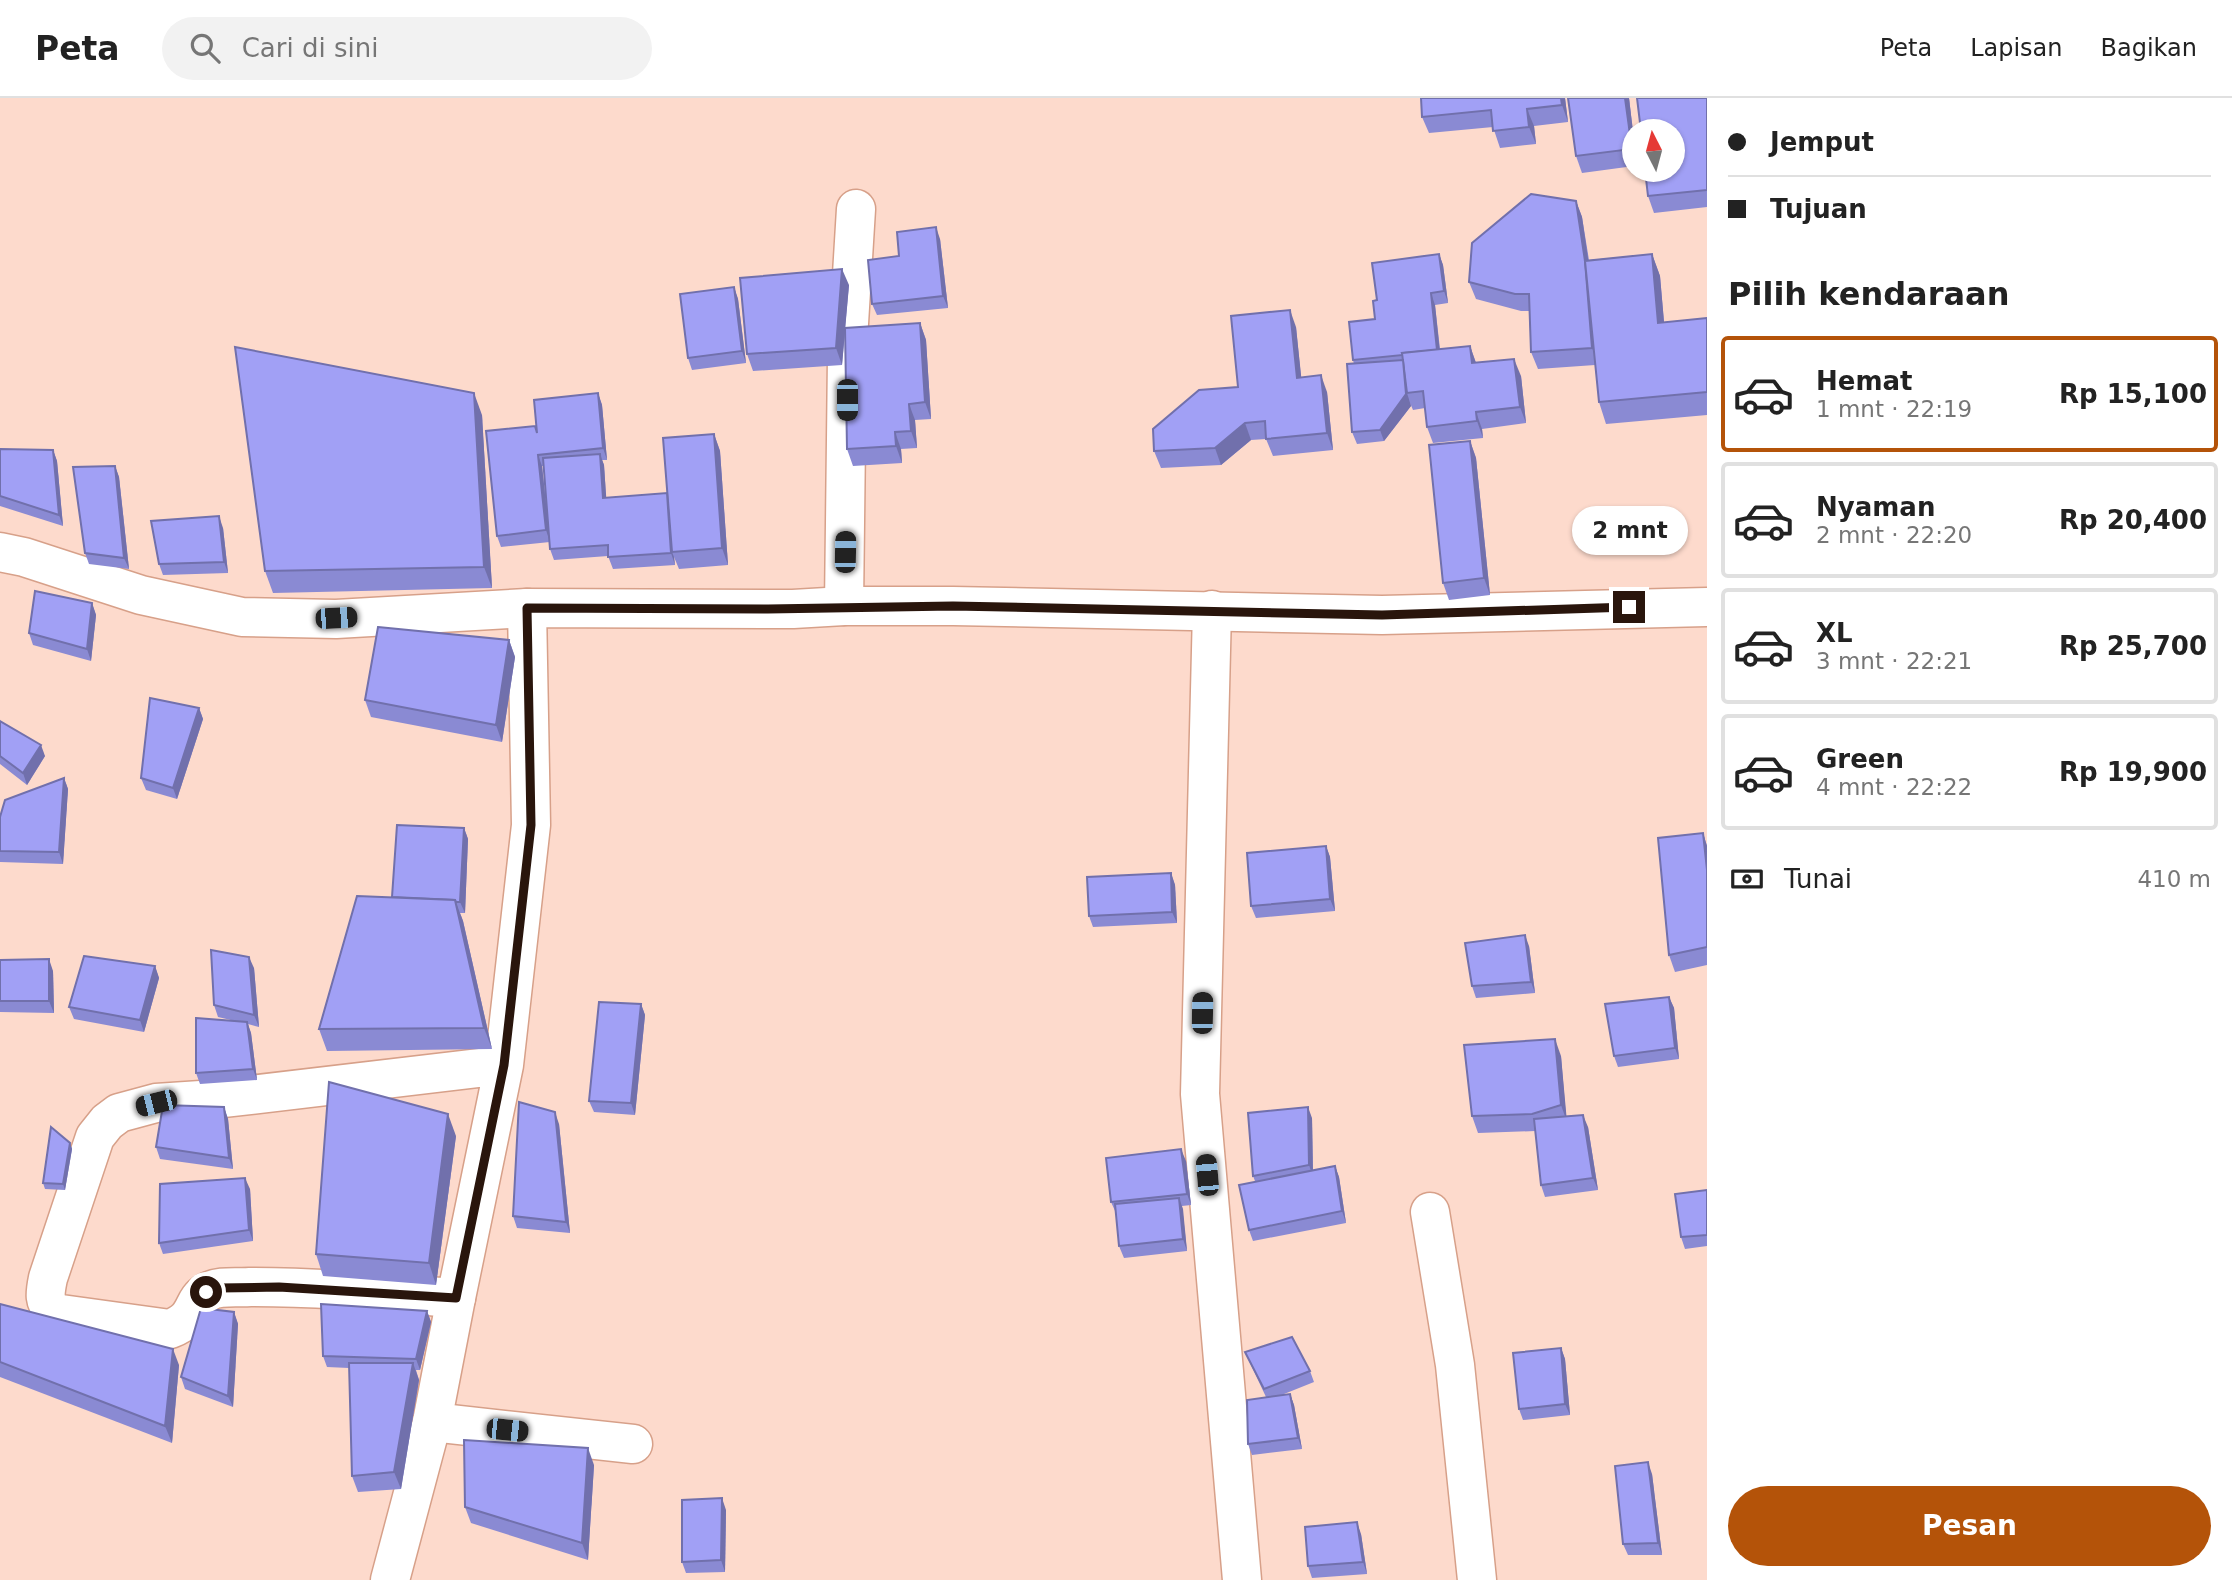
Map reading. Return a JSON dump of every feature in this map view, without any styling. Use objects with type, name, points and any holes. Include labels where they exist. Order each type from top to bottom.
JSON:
[{"type":"street","points":[[844,606],[847,356],[856,209]]},
{"type":"street","points":[[0,552],[24,557],[141,595],[242,617],[336,618],[527,608],[765,609],[844,606],[1212,610],[1382,615],[1707,607]]},
{"type":"street","points":[[390,1580],[432,1422],[504,1065],[531,825],[527,608]]},
{"type":"street","points":[[1212,610],[1200,1094],[1242,1580]]},
{"type":"street","points":[[456,1298],[279,1287],[219,1288],[206,1292],[190,1318],[170,1329],[54,1312],[47,1306],[44,1297],[95,1137],[107,1122],[119,1113],[156,1103],[216,1099],[504,1065]]},
{"type":"street","points":[[1430,1212],[1455,1365],[1477,1580]]},
{"type":"street","points":[[432,1422],[633,1444]]},
{"type":"building","points":[[1421,98],[1561,98],[1562,105],[1527,109],[1529,127],[1493,131],[1491,110],[1422,117]]},
{"type":"building","points":[[1568,98],[1625,98],[1628,119],[1622,119],[1622,150],[1576,156]]},
{"type":"building","points":[[1637,98],[1707,98],[1707,190],[1648,196],[1646,182],[1685,182],[1685,119],[1640,119]]},
{"type":"building","points":[[1531,194],[1576,201],[1585,261],[1592,348],[1531,352],[1529,294],[1515,294],[1469,282],[1472,243]]},
{"type":"building","points":[[936,227],[943,296],[872,304],[868,260],[899,256],[897,232]]},
{"type":"building","points":[[1439,254],[1444,291],[1431,293],[1437,350],[1353,360],[1349,322],[1375,319],[1373,301],[1377,300],[1372,263]]},
{"type":"building","points":[[1652,254],[1658,323],[1707,318],[1707,392],[1599,402],[1585,261]]},
{"type":"building","points":[[842,269],[836,348],[747,354],[740,278]]},
{"type":"building","points":[[734,287],[742,351],[688,358],[680,294]]},
{"type":"building","points":[[1290,310],[1297,378],[1321,375],[1327,433],[1266,439],[1265,421],[1245,423],[1215,448],[1154,451],[1153,429],[1199,390],[1238,387],[1231,316]]},
{"type":"building","points":[[920,323],[925,402],[909,404],[911,431],[895,432],[896,446],[847,449],[845,328]]},
{"type":"building","points":[[1470,346],[1472,363],[1514,359],[1520,407],[1476,412],[1477,421],[1427,427],[1423,391],[1407,393],[1402,353]]},
{"type":"building","points":[[235,347],[474,393],[484,567],[265,571]]},
{"type":"building","points":[[1403,360],[1406,394],[1380,430],[1352,432],[1347,364]]},
{"type":"building","points":[[598,393],[603,448],[538,455],[546,530],[497,536],[486,431],[535,426],[537,433],[534,400]]},
{"type":"building","points":[[714,434],[722,548],[672,552],[663,438]]},
{"type":"building","points":[[1470,441],[1484,578],[1443,583],[1429,445]]},
{"type":"building","points":[[0,449],[53,450],[59,515],[0,496]]},
{"type":"building","points":[[600,454],[603,498],[667,493],[671,553],[608,557],[608,545],[550,549],[543,458]]},
{"type":"building","points":[[115,466],[124,558],[85,553],[73,467]]},
{"type":"building","points":[[219,516],[224,562],[159,564],[151,521]]},
{"type":"building","points":[[35,591],[92,603],[87,649],[29,633]]},
{"type":"building","points":[[378,627],[509,640],[496,725],[365,700]]},
{"type":"building","points":[[150,698],[199,708],[173,788],[141,778]]},
{"type":"building","points":[[0,721],[41,745],[23,773],[0,756]]},
{"type":"building","points":[[64,778],[59,852],[0,851],[0,817],[5,800]]},
{"type":"building","points":[[397,825],[464,828],[460,902],[392,897]]},
{"type":"building","points":[[1703,833],[1707,870],[1707,947],[1669,955],[1658,838]]},
{"type":"building","points":[[1326,846],[1330,899],[1251,906],[1247,853]]},
{"type":"building","points":[[1171,873],[1172,912],[1089,916],[1087,877]]},
{"type":"building","points":[[357,896],[455,900],[484,1028],[319,1029]]},
{"type":"building","points":[[1525,935],[1531,982],[1472,986],[1465,943]]},
{"type":"building","points":[[211,950],[249,957],[254,1015],[214,1005]]},
{"type":"building","points":[[84,956],[155,966],[140,1020],[69,1007]]},
{"type":"building","points":[[49,959],[49,1001],[0,1001],[0,960]]},
{"type":"building","points":[[1669,997],[1675,1048],[1614,1056],[1605,1004]]},
{"type":"building","points":[[599,1002],[641,1004],[631,1103],[589,1101]]},
{"type":"building","points":[[196,1018],[247,1022],[253,1069],[196,1073]]},
{"type":"building","points":[[1555,1039],[1561,1105],[1532,1114],[1472,1116],[1464,1045]]},
{"type":"building","points":[[329,1082],[448,1114],[429,1263],[316,1254]]},
{"type":"building","points":[[519,1102],[555,1112],[566,1222],[513,1216]]},
{"type":"building","points":[[163,1105],[224,1107],[229,1158],[156,1147]]},
{"type":"building","points":[[1308,1107],[1309,1165],[1253,1176],[1248,1113]]},
{"type":"building","points":[[1583,1115],[1593,1178],[1541,1185],[1534,1119]]},
{"type":"building","points":[[51,1127],[70,1143],[63,1184],[43,1183]]},
{"type":"building","points":[[1181,1149],[1187,1194],[1111,1202],[1106,1158]]},
{"type":"building","points":[[1335,1166],[1342,1211],[1249,1230],[1239,1185]]},
{"type":"building","points":[[245,1178],[249,1230],[159,1243],[160,1184]]},
{"type":"building","points":[[1707,1190],[1707,1235],[1681,1237],[1675,1194]]},
{"type":"building","points":[[1179,1198],[1183,1239],[1119,1246],[1115,1204]]},
{"type":"building","points":[[0,1304],[173,1349],[165,1426],[0,1362]]},
{"type":"building","points":[[321,1304],[427,1311],[416,1359],[323,1356]]},
{"type":"building","points":[[201,1308],[234,1312],[228,1396],[181,1377]]},
{"type":"building","points":[[1292,1337],[1310,1371],[1264,1389],[1245,1352]]},
{"type":"building","points":[[1561,1348],[1565,1404],[1519,1409],[1513,1353]]},
{"type":"building","points":[[349,1363],[413,1363],[394,1472],[352,1476]]},
{"type":"building","points":[[1290,1394],[1298,1438],[1248,1444],[1247,1400]]},
{"type":"building","points":[[464,1440],[588,1448],[582,1543],[465,1507]]},
{"type":"building","points":[[1648,1462],[1658,1543],[1623,1544],[1615,1466]]},
{"type":"building","points":[[722,1498],[721,1560],[682,1562],[682,1500]]},
{"type":"building","points":[[1357,1522],[1363,1562],[1308,1566],[1305,1527]]},
{"type":"route","points":[[206,1292],[219,1288],[279,1287],[456,1298],[504,1065],[531,825],[527,608],[793,609],[953,606],[1382,615],[1629,607]]}]
